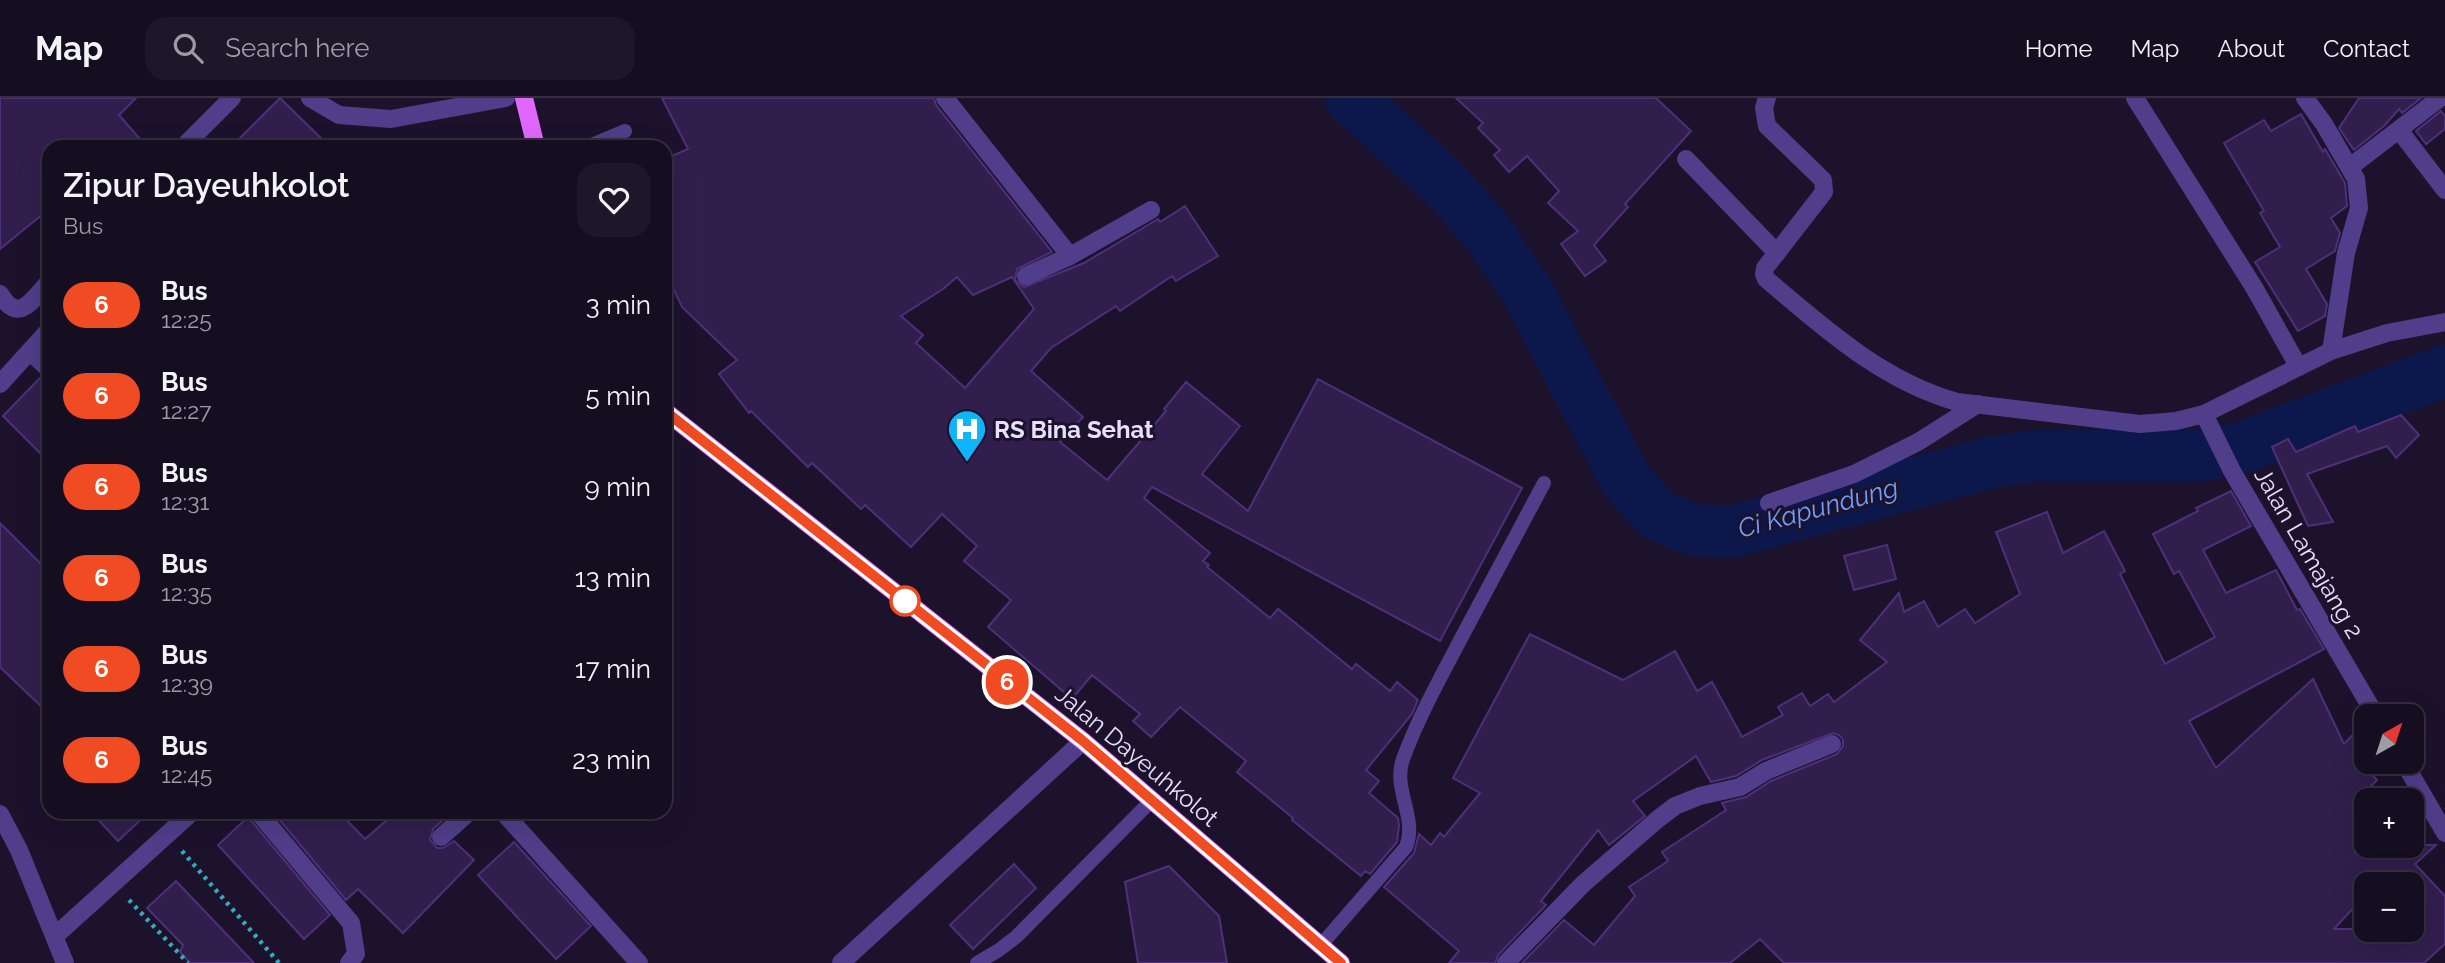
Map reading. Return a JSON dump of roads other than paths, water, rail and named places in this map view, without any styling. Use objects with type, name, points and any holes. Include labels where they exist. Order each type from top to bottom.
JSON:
[{"type":"main road","points":[[524,98],[534,140]]},
{"type":"main road","name":"Jalan Dayeuhkolot","points":[[672,417],[1083,741],[1340,963]]},
{"type":"street","points":[[190,140],[232,98]]},
{"type":"street","points":[[310,98],[339,115],[391,119],[506,98]]},
{"type":"street","points":[[945,98],[1070,256]]},
{"type":"street","points":[[1767,98],[1764,108],[1767,127],[1823,180],[1825,186],[1824,192],[1765,268],[1766,279],[1841,343],[1894,376],[1936,396],[1957,402],[2140,424],[2207,420],[2298,366],[2331,351],[2386,333],[2445,322]]},
{"type":"street","points":[[2135,98],[2255,289],[2298,366]]},
{"type":"street","points":[[2305,98],[2356,179],[2358,208],[2346,253],[2331,351]]},
{"type":"street","points":[[2350,167],[2440,98]]},
{"type":"street","points":[[2399,130],[2445,190]]},
{"type":"street","points":[[1686,159],[1777,253]]},
{"type":"street","points":[[1026,276],[1070,256],[1151,210]]},
{"type":"street","points":[[0,294],[6,305],[19,310],[26,307],[42,290]]},
{"type":"street","points":[[0,384],[42,338]]},
{"type":"street","points":[[30,352],[42,363]]},
{"type":"street","points":[[1769,503],[1854,474],[1918,442],[1978,404]]},
{"type":"street","name":"Jalan Lamajang 2","points":[[2207,420],[2232,471],[2369,704]]},
{"type":"street","points":[[841,963],[1083,741]]},
{"type":"street","points":[[1506,963],[1583,884],[1675,806],[1700,796],[1740,787],[1766,771],[1832,744]]},
{"type":"street","points":[[2411,774],[2445,833]]},
{"type":"street","points":[[0,814],[19,850],[65,963]]},
{"type":"street","points":[[55,936],[184,819]]},
{"type":"street","points":[[264,819],[351,923],[356,954],[349,963]]},
{"type":"street","points":[[441,837],[461,819]]},
{"type":"street","points":[[509,819],[639,963]]},
{"type":"lane","points":[[604,140],[625,131]]},
{"type":"lane","points":[[1321,945],[1406,847],[1411,828],[1403,798],[1400,776],[1402,762],[1423,710],[1544,482]]},
{"type":"lane","points":[[978,963],[1016,937],[1153,799]]},
{"type":"waterway","name":"Ci Kapundung","points":[[1351,98],[1447,186],[1488,233],[1530,296],[1624,477],[1656,514],[1693,530],[1731,532],[1989,463],[2034,456],[2203,455],[2243,447],[2445,371]]},
{"type":"place","name":"RS Bina Sehat","points":[[967,463]]}]
